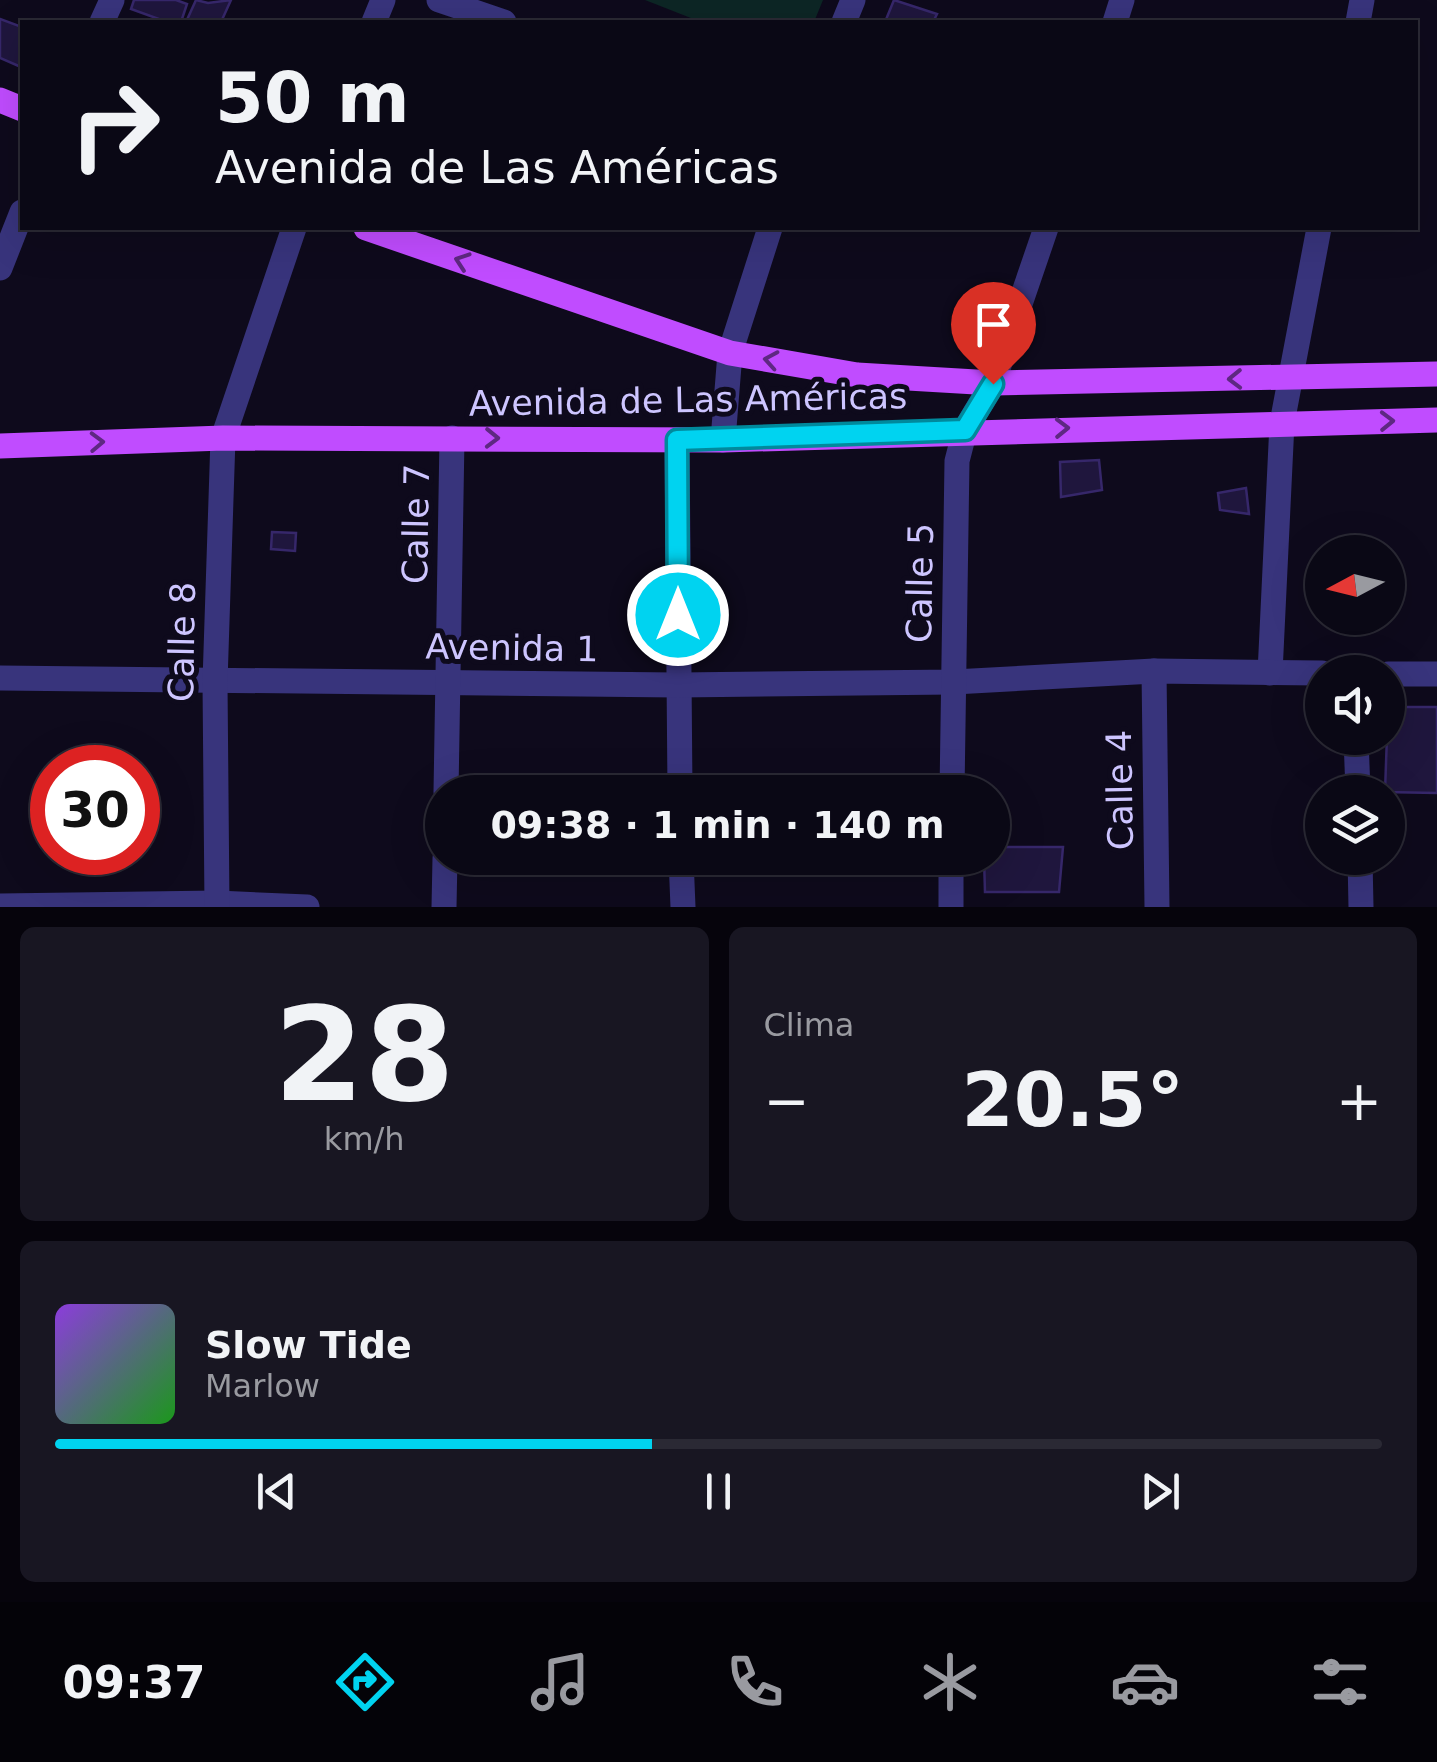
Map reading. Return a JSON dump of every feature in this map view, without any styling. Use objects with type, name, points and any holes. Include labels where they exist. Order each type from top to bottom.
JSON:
[{"type":"main road","name":"Avenida de Las Américas","points":[[372,230],[730,353],[857,374],[993,384],[1437,374]]},
{"type":"main road","name":"Avenida de Las Américas","points":[[0,446],[223,438],[723,440],[965,430],[1437,420]]},
{"type":"street","points":[[439,0],[498,20]]},
{"type":"street","points":[[0,268],[20,217]]},
{"type":"street","name":"Calle 8","points":[[217,905],[215,682],[223,438],[293,230]]},
{"type":"street","points":[[723,440],[730,353],[769,230]]},
{"type":"street","name":"Calle 5","points":[[952,775],[957,461],[965,430],[993,384],[1045,230]]},
{"type":"street","points":[[1270,673],[1282,423],[1319,230]]},
{"type":"street","name":"Calle 7","points":[[446,775],[452,438]]},
{"type":"street","points":[[677,440],[680,775]]},
{"type":"street","name":"Avenida 1","points":[[0,678],[678,685],[954,682],[1154,671],[1305,673]]},
{"type":"street","name":"Calle 4","points":[[1154,671],[1156,907]]},
{"type":"street","points":[[1405,674],[1437,674]]},
{"type":"street","points":[[444,907],[445,875]]},
{"type":"street","points":[[682,875],[682,907]]},
{"type":"street","points":[[951,907],[952,875]]},
{"type":"street","points":[[1360,875],[1361,907]]},
{"type":"street","points":[[0,906],[307,907]]},
{"type":"green space","points":[[645,0],[823,0],[815,20],[696,20]]},
{"type":"building","points":[[134,0],[176,0],[187,4],[182,20],[161,20],[131,9]]},
{"type":"building","points":[[196,0],[231,0],[222,20],[187,20]]},
{"type":"building","points":[[894,0],[937,14],[934,20],[886,20]]},
{"type":"building","points":[[0,19],[20,26],[20,67],[0,58]]},
{"type":"building","points":[[1099,460],[1102,490],[1061,497],[1060,462]]},
{"type":"building","points":[[1246,488],[1249,514],[1220,510],[1218,493]]},
{"type":"building","points":[[272,532],[296,533],[295,551],[271,549]]},
{"type":"building","points":[[1405,707],[1437,707],[1437,793],[1405,792],[1405,775],[1386,775],[1386,755],[1405,755]]},
{"type":"building","points":[[1010,847],[1063,847],[1059,892],[985,892],[984,875],[1010,875]]},
{"type":"route","points":[[678,615],[677,440],[965,430],[993,384]]}]
